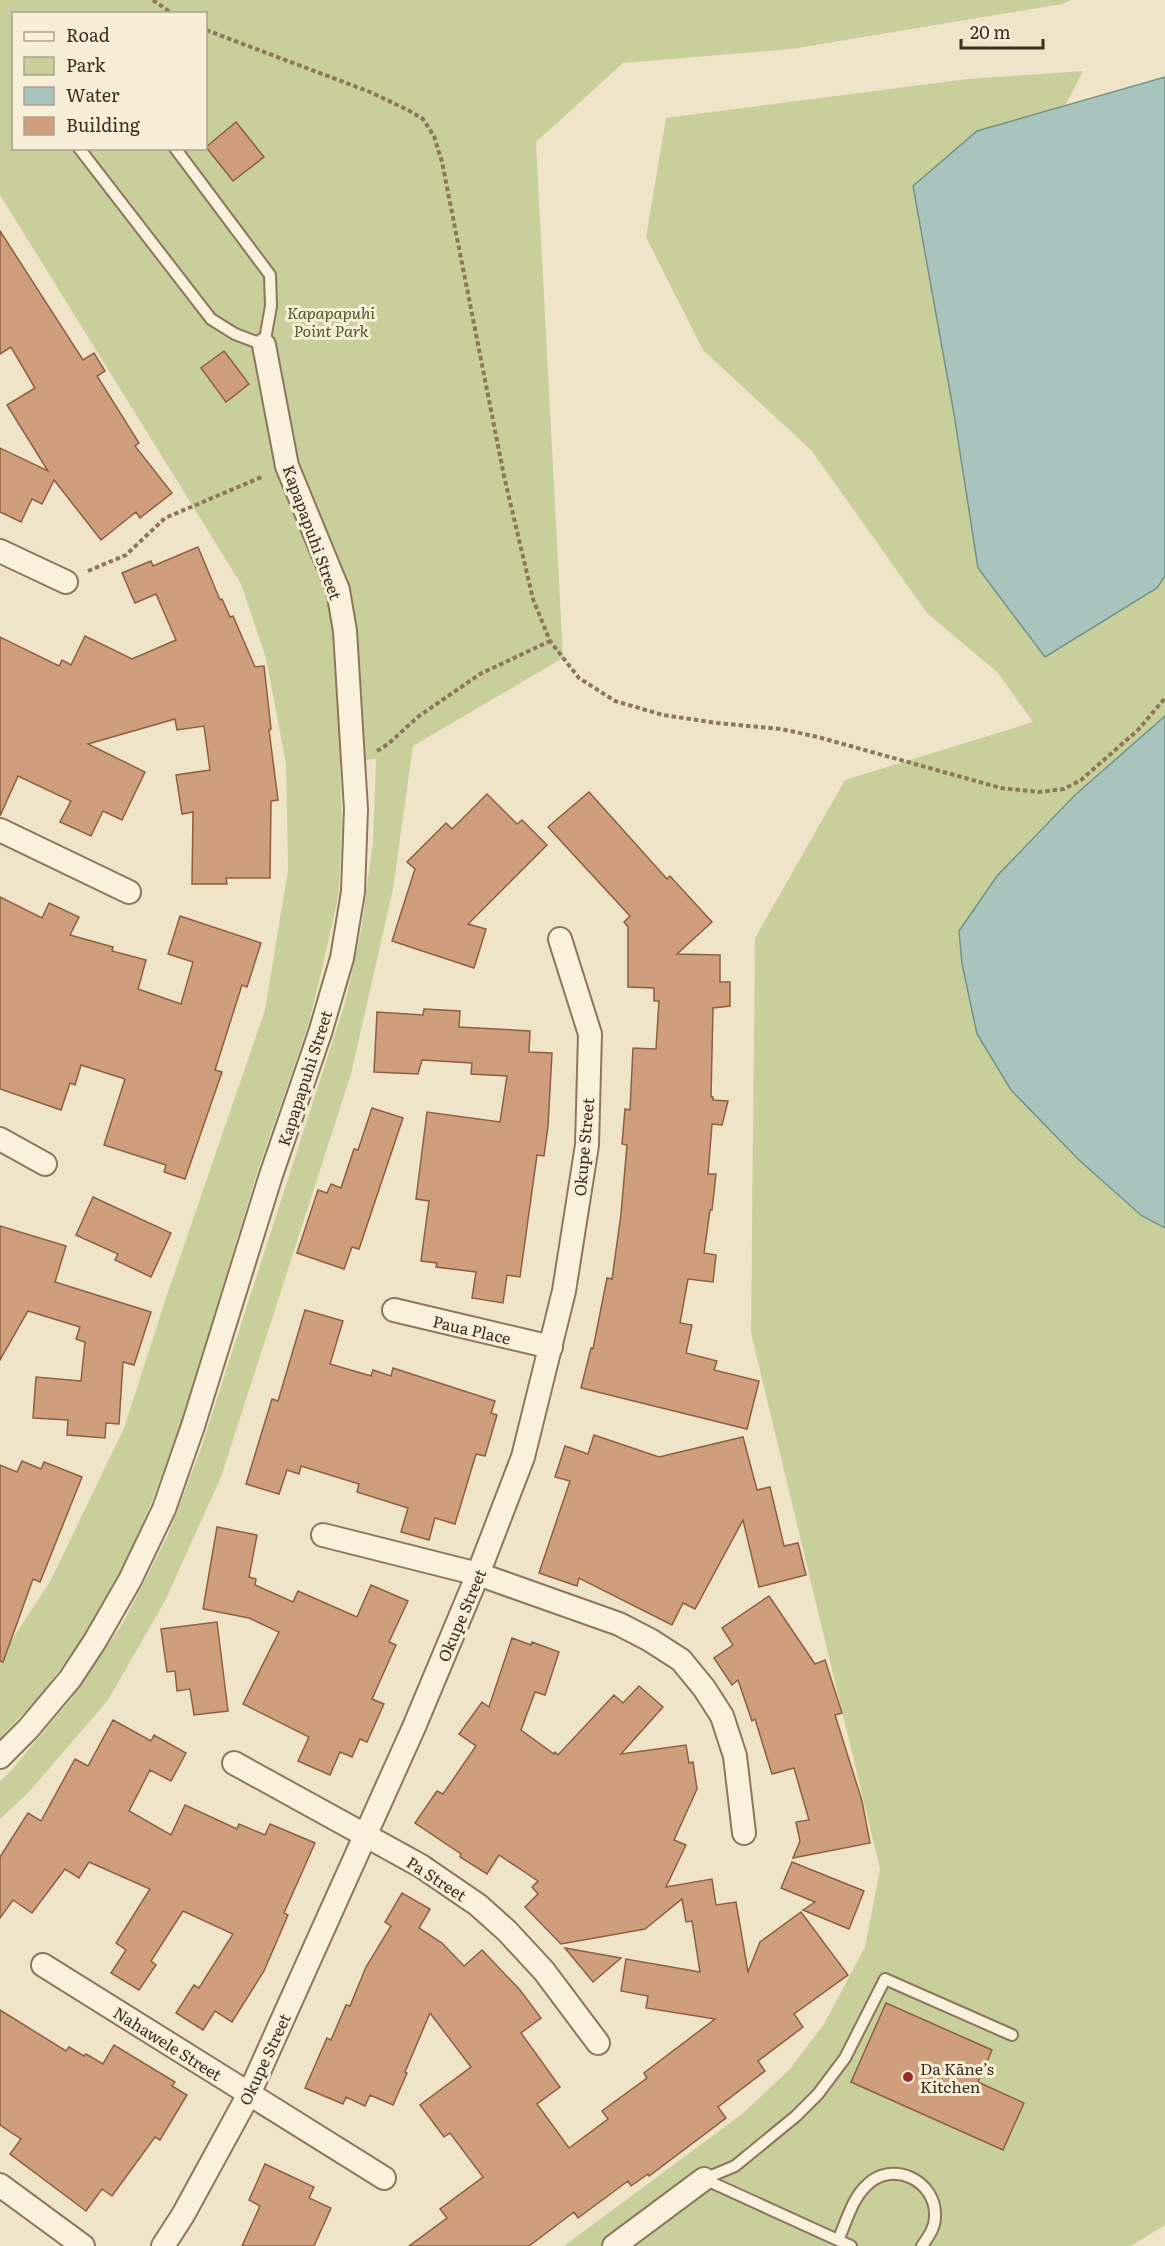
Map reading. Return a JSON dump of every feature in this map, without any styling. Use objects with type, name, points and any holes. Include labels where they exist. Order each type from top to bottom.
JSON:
[{"type":"street","name":"Kapapapuhi Street","points":[[0,1757],[28,1729],[70,1679],[130,1580],[164,1509],[193,1426],[271,1175],[320,1032],[342,958],[353,892],[356,809],[345,631],[338,590],[287,466],[264,345]]},
{"type":"street","points":[[0,551],[66,582]]},
{"type":"street","points":[[0,830],[129,892]]},
{"type":"street","name":"Okupe Street","points":[[163,2246],[183,2215],[249,2094],[414,1727],[478,1574],[523,1457],[564,1291],[587,1145],[590,1034],[560,939]]},
{"type":"street","points":[[0,1139],[45,1164]]},
{"type":"street","name":"Paua Place","points":[[394,1310],[551,1347]]},
{"type":"street","points":[[323,1535],[478,1574],[619,1624],[681,1660],[704,1688],[722,1716],[735,1756],[744,1833]]},
{"type":"street","name":"Pa Street","points":[[234,1763],[421,1866],[478,1905],[507,1931],[544,1971],[598,2043]]},
{"type":"street","name":"Nahawele Street","points":[[43,1965],[384,2178]]},
{"type":"street","points":[[614,2246],[704,2180]]},
{"type":"street","points":[[0,2185],[83,2246]]},
{"type":"lane","points":[[81,150],[211,319],[235,334],[264,345],[271,306],[270,275],[176,150]]},
{"type":"lane","points":[[704,2180],[735,2166],[796,2116],[818,2094],[845,2058],[885,1979],[1012,2035]]},
{"type":"lane","points":[[838,2240],[864,2187],[874,2179],[886,2174],[899,2173],[922,2184],[930,2194],[935,2206],[932,2231],[922,2246]]},
{"type":"lane","points":[[704,2180],[851,2246]]},
{"type":"path","points":[[153,0],[169,12]]},
{"type":"path","points":[[207,30],[379,96],[423,119],[434,136],[444,173],[504,476],[533,599],[550,641],[579,678],[615,701],[663,715],[781,729],[818,737],[1000,788],[1039,792],[1064,789],[1081,780],[1138,730],[1165,698]]},
{"type":"path","points":[[66,582],[126,555],[165,518],[287,466]]},
{"type":"path","points":[[371,754],[388,744],[419,716],[480,674],[550,641]]},
{"type":"green space","name":"Kapapapuhi Point Park","points":[[0,0],[1071,0],[1062,4],[791,49],[623,63],[536,142],[563,658],[413,746],[393,889],[351,1074],[221,1477],[165,1601],[108,1700],[28,1793],[0,1819],[0,1781],[70,1700],[123,1623],[168,1535],[200,1451],[345,1003],[361,931],[373,842],[376,759],[340,761],[342,819],[339,893],[308,1026],[258,1170],[181,1424],[151,1504],[128,1556],[84,1636],[41,1695],[0,1738],[0,1658],[51,1580],[124,1428],[265,1010],[288,870],[286,764],[266,658],[241,584],[0,195]]},
{"type":"green space","points":[[1083,71],[1053,129],[1165,551],[1165,2225],[1131,2246],[564,2246],[742,2114],[790,2069],[824,2024],[865,1947],[880,1869],[751,1333],[755,938],[845,780],[1033,722],[998,673],[927,613],[811,450],[703,350],[646,237],[666,118],[968,79]]},
{"type":"water","points":[[1165,77],[1165,576],[1157,588],[1045,657],[978,568],[954,414],[913,186],[977,131]]},
{"type":"water","points":[[1165,716],[1165,1228],[1142,1216],[1079,1160],[1011,1090],[977,1034],[962,964],[959,931],[997,876],[1074,796]]},
{"type":"building","points":[[236,122],[264,157],[233,181],[207,146]]},
{"type":"building","points":[[0,231],[83,360],[94,353],[105,371],[97,376],[139,443],[135,446],[172,493],[140,518],[136,512],[101,540],[54,480],[42,504],[32,499],[21,522],[0,512],[0,448],[48,471],[7,405],[35,388],[11,347],[0,354]]},
{"type":"building","points":[[224,351],[249,384],[226,402],[201,368]]},
{"type":"building","points":[[198,547],[220,600],[222,599],[230,617],[233,616],[255,667],[264,666],[278,800],[271,801],[270,878],[226,878],[227,884],[192,884],[193,812],[182,814],[176,775],[210,770],[204,726],[177,730],[175,719],[88,744],[145,772],[122,820],[103,811],[91,836],[60,822],[71,801],[18,776],[0,816],[0,637],[59,666],[62,660],[71,665],[85,636],[132,659],[176,640],[156,594],[135,603],[122,573],[151,561],[153,566]]},
{"type":"building","points":[[589,792],[667,879],[670,876],[712,922],[677,954],[720,955],[720,982],[730,982],[730,1006],[713,1008],[711,1097],[713,1100],[728,1101],[722,1125],[712,1124],[708,1174],[716,1174],[704,1253],[716,1255],[713,1282],[688,1279],[680,1323],[692,1325],[686,1353],[717,1361],[714,1370],[759,1381],[747,1429],[581,1388],[591,1348],[593,1349],[607,1278],[612,1279],[621,1214],[627,1145],[622,1144],[625,1109],[630,1110],[633,1048],[656,1049],[659,1001],[654,1001],[654,988],[628,987],[628,927],[624,922],[630,916],[548,827]]},
{"type":"building","points":[[487,794],[517,824],[522,820],[547,845],[468,924],[486,929],[474,968],[392,941],[415,869],[407,862],[446,823],[452,829]]},
{"type":"building","points":[[0,897],[42,918],[49,903],[79,917],[70,935],[113,947],[112,951],[146,960],[138,989],[181,1004],[193,962],[168,954],[180,916],[261,943],[247,987],[242,985],[215,1070],[222,1072],[185,1179],[164,1172],[166,1165],[104,1145],[125,1079],[81,1065],[75,1085],[70,1083],[61,1110],[0,1089]]},
{"type":"building","points":[[424,1009],[460,1011],[459,1027],[530,1031],[529,1052],[552,1053],[544,1156],[537,1155],[520,1277],[507,1275],[503,1303],[472,1298],[476,1272],[436,1267],[437,1263],[421,1261],[429,1201],[416,1199],[427,1112],[500,1122],[507,1076],[471,1074],[472,1063],[422,1060],[418,1074],[374,1072],[377,1012],[423,1015]]},
{"type":"building","points":[[372,1108],[403,1118],[359,1249],[352,1247],[344,1269],[297,1253],[318,1190],[327,1193],[331,1184],[341,1188],[354,1149],[358,1150]]},
{"type":"building","points":[[93,1197],[171,1233],[151,1277],[115,1260],[118,1254],[76,1235]]},
{"type":"building","points":[[0,1226],[66,1246],[55,1282],[151,1312],[134,1365],[123,1362],[119,1424],[106,1423],[105,1438],[67,1435],[68,1420],[33,1418],[36,1377],[81,1381],[85,1342],[76,1339],[80,1327],[28,1311],[0,1360]]},
{"type":"building","points":[[305,1310],[343,1321],[330,1364],[371,1376],[373,1370],[391,1376],[393,1368],[495,1401],[491,1413],[497,1415],[485,1456],[476,1454],[455,1524],[435,1518],[429,1540],[401,1532],[408,1508],[357,1492],[359,1484],[301,1466],[299,1474],[287,1470],[279,1494],[246,1484],[272,1399],[278,1401]]},
{"type":"building","points":[[594,1435],[659,1457],[743,1437],[757,1490],[770,1487],[784,1546],[798,1543],[806,1575],[759,1587],[743,1520],[695,1609],[683,1603],[672,1625],[579,1578],[577,1586],[539,1573],[570,1481],[555,1477],[565,1446],[588,1454]]},
{"type":"building","points":[[22,1461],[41,1469],[44,1462],[82,1477],[40,1582],[33,1579],[3,1662],[0,1661],[0,1465],[17,1472]]},
{"type":"building","points":[[217,1527],[257,1535],[249,1577],[256,1579],[255,1585],[293,1602],[298,1591],[357,1617],[371,1585],[408,1601],[389,1642],[396,1645],[372,1699],[384,1704],[367,1742],[360,1739],[352,1757],[340,1752],[330,1775],[298,1761],[309,1737],[243,1704],[279,1632],[249,1618],[203,1609]]},
{"type":"building","points":[[769,1596],[815,1664],[825,1660],[842,1713],[835,1715],[862,1801],[870,1843],[793,1858],[800,1841],[796,1822],[809,1820],[794,1768],[772,1774],[755,1719],[752,1721],[738,1680],[732,1685],[714,1658],[733,1645],[722,1628]]},
{"type":"building","points":[[217,1622],[228,1711],[194,1715],[190,1689],[177,1691],[175,1671],[167,1672],[161,1629]]},
{"type":"building","points":[[512,1638],[531,1645],[532,1642],[559,1652],[545,1695],[535,1692],[521,1730],[554,1754],[555,1752],[558,1755],[614,1695],[623,1703],[639,1686],[663,1707],[621,1754],[686,1745],[689,1763],[693,1762],[697,1789],[674,1840],[686,1845],[666,1887],[712,1879],[716,1905],[736,1902],[748,1972],[760,1942],[801,1912],[848,1975],[794,2014],[803,2027],[758,2061],[765,2071],[718,2107],[726,2118],[649,2176],[648,2174],[631,2186],[628,2181],[578,2218],[574,2212],[529,2246],[409,2246],[447,2218],[440,2209],[483,2177],[450,2133],[444,2137],[420,2105],[471,2067],[430,2013],[393,2105],[370,2095],[365,2106],[346,2097],[343,2104],[305,2088],[327,2038],[331,2040],[346,2005],[350,2006],[366,1967],[391,1926],[385,1922],[402,1893],[430,1909],[419,1928],[442,1943],[464,1966],[482,1950],[520,1990],[541,2018],[521,2033],[560,2087],[537,2104],[569,2148],[608,2119],[602,2111],[647,2078],[644,2073],[715,2019],[646,2008],[648,1996],[621,1991],[626,1959],[700,1972],[692,1921],[686,1922],[682,1899],[645,1929],[561,1944],[525,1907],[538,1894],[532,1887],[538,1881],[499,1855],[487,1874],[415,1823],[437,1791],[443,1794],[476,1746],[459,1734],[482,1702],[489,1707]]},
{"type":"building","points":[[113,1720],[151,1741],[154,1735],[186,1753],[171,1781],[150,1770],[129,1811],[171,1835],[185,1805],[237,1829],[239,1824],[265,1835],[270,1824],[315,1843],[284,1913],[288,1915],[264,1971],[232,2022],[215,2011],[203,2030],[176,2013],[194,1985],[199,1988],[233,1934],[183,1911],[151,1961],[156,1965],[139,1990],[111,1973],[126,1950],[116,1943],[150,1889],[89,1862],[79,1878],[65,1869],[32,1913],[13,1900],[0,1918],[0,1857],[28,1813],[41,1821],[75,1759],[88,1766]]},
{"type":"building","points":[[792,1862],[864,1891],[849,1929],[803,1910],[815,1902],[781,1888]]},
{"type":"building","points":[[565,1948],[621,1958],[593,1982]]},
{"type":"building","points":[[886,2003],[992,2050],[978,2082],[1024,2103],[1003,2150],[851,2082]]},
{"type":"building","points":[[0,2010],[66,2051],[69,2047],[103,2064],[114,2045],[175,2082],[172,2086],[187,2095],[160,2140],[155,2137],[112,2196],[102,2189],[86,2211],[10,2154],[21,2139],[0,2125]]},
{"type":"building","points":[[265,2164],[314,2187],[309,2198],[331,2208],[314,2246],[242,2246],[260,2206],[249,2200]]},
{"type":"place","name":"Da Kāne’s Kitchen","points":[[908,2077]]}]
